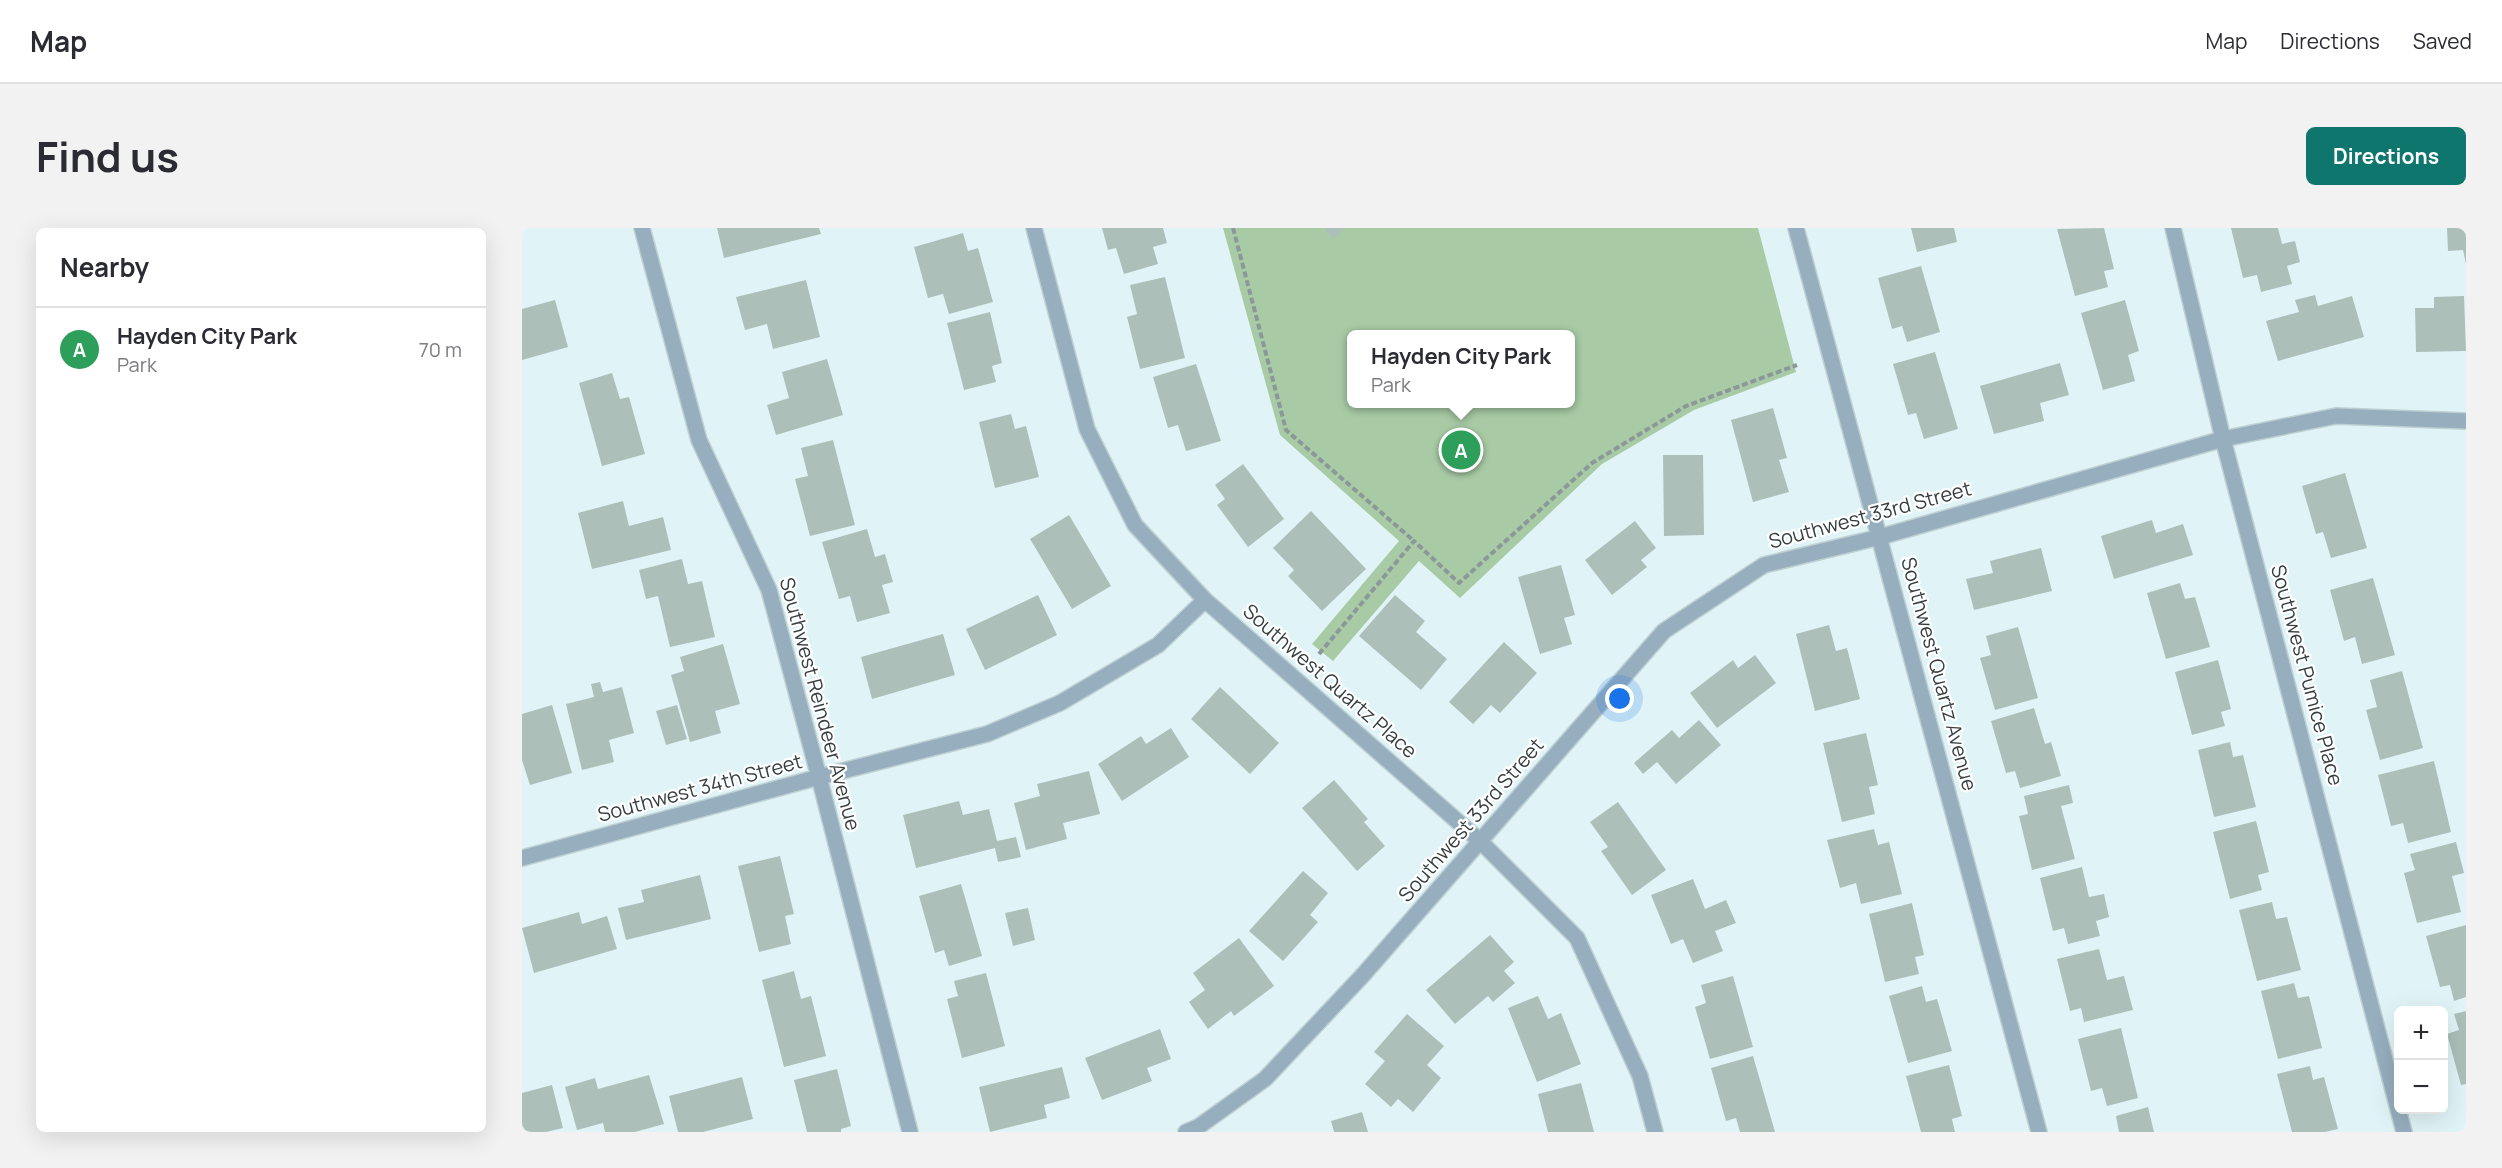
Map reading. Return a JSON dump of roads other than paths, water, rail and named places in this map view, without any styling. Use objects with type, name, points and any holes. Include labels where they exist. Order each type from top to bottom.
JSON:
[{"type":"street","name":"Southwest Reindeer Avenue","points":[[642,228],[699,440],[769,590],[910,1132]]},
{"type":"street","name":"Southwest Quartz Place","points":[[1034,228],[1088,429],[1136,525],[1205,600],[1480,841],[1576,938],[1640,1076],[1655,1132]]},
{"type":"street","name":"Southwest Quartz Avenue","points":[[1796,228],[2039,1132]]},
{"type":"street","name":"Southwest Pumice Place","points":[[2173,228],[2223,439],[2404,1132]]},
{"type":"street","name":"Southwest 33rd Street","points":[[1186,1132],[1197,1127],[1265,1079],[1363,975],[1664,631],[1764,565],[1880,537],[2223,439],[2336,416],[2466,421]]},
{"type":"street","name":"Southwest 34th Street","points":[[522,858],[987,734],[1060,703],[1158,645],[1205,600]]},
{"type":"place","name":"Hayden City Park","points":[[1461,450]]}]
